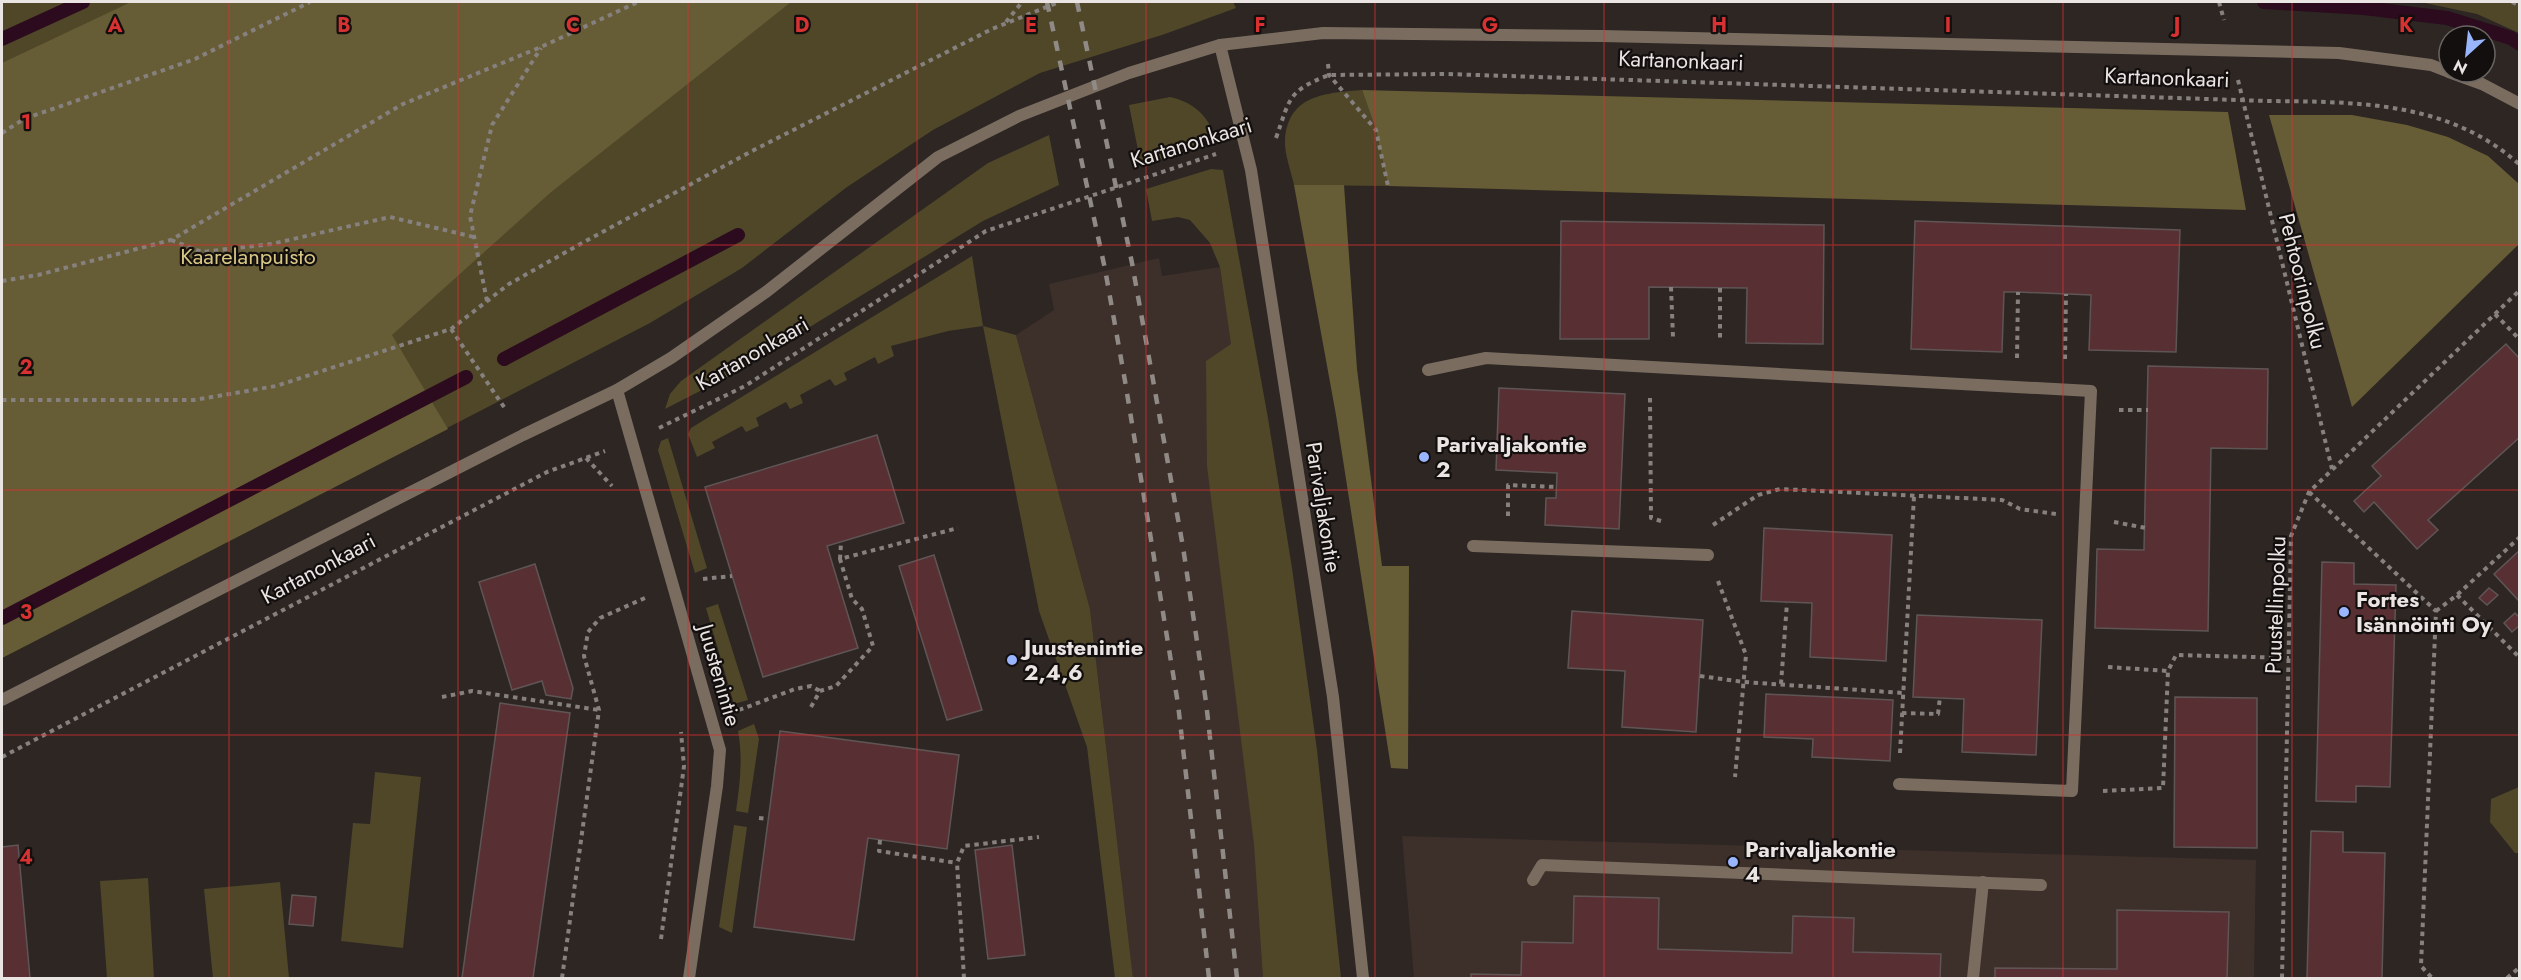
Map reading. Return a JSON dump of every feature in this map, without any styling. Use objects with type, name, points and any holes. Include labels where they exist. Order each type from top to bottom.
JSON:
[{"type":"street","name":"Kartanonkaari","points":[[2,700],[512,440],[617,390],[671,358],[766,292],[938,157],[1018,116],[1129,73],[1220,45],[1323,33],[1637,37],[2339,52],[2437,67]]},
{"type":"street","name":"Parivaljakontie","points":[[1220,45],[1246,144],[1333,697],[1363,978]]},
{"type":"street","name":"Kartanonkaari","points":[[2482,84],[2520,104]]},
{"type":"street","points":[[1428,370],[1486,358],[2091,391],[2072,791],[1899,784]]},
{"type":"street","name":"Juustenintie","points":[[617,390],[630,442],[720,750],[717,786],[689,978]]},
{"type":"street","points":[[1473,546],[1708,555]]},
{"type":"street","points":[[1533,880],[1542,865],[2041,885]]},
{"type":"street","points":[[1973,978],[1983,882]]},
{"type":"path","points":[[2,133],[24,119],[195,59],[310,2]]},
{"type":"path","points":[[2,281],[38,275],[171,240],[403,104],[541,48],[638,2]]},
{"type":"path","points":[[1005,23],[1023,2]]},
{"type":"path","points":[[2,400],[194,400],[276,386],[451,329],[518,279],[741,157],[1005,23],[1059,2]]},
{"type":"path","points":[[2219,2],[2223,17]]},
{"type":"path","points":[[2512,2],[2520,6]]},
{"type":"path","points":[[487,301],[470,216],[492,125],[541,48]]},
{"type":"path","name":"Kartanonkaari","points":[[2,757],[547,472],[630,442],[745,386],[986,231],[1246,144],[1276,138],[1289,101],[1298,90],[1329,75],[1459,74],[2347,102],[2413,111],[2454,124],[2498,146],[2520,165]]},
{"type":"path","points":[[1329,75],[1376,130],[1388,186]]},
{"type":"path","name":"Pehtoorinpolku","points":[[2243,100],[2332,470]]},
{"type":"path","points":[[171,240],[202,252],[271,244],[390,217],[474,237]]},
{"type":"path","points":[[1671,287],[1674,368]]},
{"type":"path","points":[[1720,288],[1720,371]]},
{"type":"path","name":"Puustellinpolku","points":[[2282,978],[2291,536],[2309,492],[2520,290]]},
{"type":"path","points":[[2016,387],[2018,292]]},
{"type":"path","points":[[2065,389],[2066,294]]},
{"type":"path","points":[[2495,314],[2520,340]]},
{"type":"path","points":[[451,329],[509,414]]},
{"type":"path","points":[[586,458],[616,490]]},
{"type":"path","points":[[1508,547],[1508,485],[1557,487]]},
{"type":"path","points":[[1710,527],[1758,495],[1780,489],[2002,500],[2020,509],[2146,528]]},
{"type":"path","points":[[2309,492],[2436,611],[2421,966],[2432,978]]},
{"type":"path","points":[[1899,784],[1914,496]]},
{"type":"path","points":[[840,559],[958,528]]},
{"type":"path","points":[[2436,611],[2457,595],[2520,537]]},
{"type":"path","points":[[811,707],[820,691],[836,686],[873,646],[862,609],[852,599],[840,559],[841,543]]},
{"type":"path","points":[[562,978],[599,710],[584,656],[588,632],[600,618],[673,587]]},
{"type":"path","points":[[641,588],[647,609]]},
{"type":"path","points":[[2457,595],[2520,658]]},
{"type":"path","points":[[1781,684],[1787,603]]},
{"type":"path","points":[[2072,791],[2163,788],[2168,671],[2176,655],[2289,658]]},
{"type":"path","points":[[2078,665],[2168,671]]},
{"type":"path","points":[[1700,676],[1903,693]]},
{"type":"path","points":[[759,704],[795,689],[811,686],[820,691]]},
{"type":"path","points":[[442,697],[472,691],[599,710]]},
{"type":"path","points":[[1902,713],[1938,714],[1940,697]]},
{"type":"path","points":[[660,943],[684,766],[681,730]]},
{"type":"path","points":[[759,818],[768,819]]},
{"type":"path","points":[[964,978],[957,863],[964,846],[1039,837]]},
{"type":"path","points":[[880,840],[879,851],[957,863]]},
{"type":"path","points":[[2507,978],[2520,967]]},
{"type":"shaded area","points":[[1159,258],[1162,276],[1220,267],[1278,654],[1317,978],[1133,978],[1090,609],[1016,335],[1054,310],[1049,284]]},
{"type":"shaded area","points":[[1402,836],[2256,860],[2254,978],[1414,978]]},
{"type":"green space","name":"Kaarelanpuisto","points":[[2,2],[1233,2],[1236,8],[1165,34],[1040,73],[933,130],[847,187],[742,268],[650,323],[2,658]]},
{"type":"green space","name":"Kaarelanpuisto","points":[[131,2],[791,2],[550,193],[392,335],[448,429],[2,658],[2,63]]},
{"type":"green space","points":[[2420,2],[2519,2],[2519,33],[2477,14]]},
{"type":"green space","points":[[1362,90],[1376,130],[1388,186],[1294,185],[1285,139],[1288,124],[1294,113],[1302,105],[1323,95]]},
{"type":"green space","points":[[1362,90],[2228,112],[2246,210],[1388,186],[1376,130]]},
{"type":"green space","points":[[1170,97],[1186,102],[1198,110],[1208,122],[1215,136],[1178,155],[1141,165],[1129,105]]},
{"type":"green space","points":[[2269,115],[2352,115],[2407,125],[2448,137],[2488,156],[2519,184],[2519,244],[2352,407]]},
{"type":"green space","points":[[1049,135],[1059,185],[983,221],[733,374],[665,409],[670,394],[681,381],[988,163]]},
{"type":"green space","points":[[1211,169],[1223,170],[1268,418],[1292,568],[1317,750],[1341,978],[1263,978],[1254,844],[1207,466],[1206,361],[1231,344],[1220,267],[1210,243],[1190,220],[1178,217],[1152,221],[1146,189]]},
{"type":"green space","points":[[1294,185],[1344,185],[1357,369],[1382,566],[1409,566],[1408,769],[1391,768],[1336,415]]},
{"type":"green space","points":[[972,256],[983,326],[948,331],[891,346],[894,356],[878,364],[875,357],[844,373],[847,380],[835,386],[830,379],[800,395],[803,403],[790,409],[786,402],[756,418],[759,426],[746,432],[742,426],[712,442],[715,448],[697,457],[688,434],[691,428]]},
{"type":"green space","points":[[983,326],[1016,335],[1090,609],[1133,978],[1115,978],[1087,747],[1039,611]]},
{"type":"green space","points":[[668,438],[707,568],[695,573],[658,450],[661,441]]},
{"type":"green space","points":[[718,604],[748,700],[734,704],[706,608]]},
{"type":"green space","points":[[754,724],[759,739],[748,813],[736,811],[740,771],[738,731]]},
{"type":"green space","points":[[375,772],[421,777],[403,948],[341,941],[353,823],[370,824]]},
{"type":"green space","points":[[2519,787],[2519,853],[2515,853],[2490,822],[2491,799]]},
{"type":"green space","points":[[734,825],[747,827],[732,933],[719,927]]},
{"type":"green space","points":[[148,878],[154,978],[107,978],[100,881]]},
{"type":"green space","points":[[280,882],[289,978],[213,978],[204,889]]},
{"type":"building","points":[[1561,221],[1824,225],[1823,344],[1746,343],[1747,288],[1649,287],[1649,339],[1560,339]]},
{"type":"building","points":[[1915,221],[2180,230],[2176,352],[2089,350],[2091,295],[2018,292],[2004,292],[2002,352],[1911,349]]},
{"type":"building","points":[[2506,344],[2520,359],[2520,437],[2428,520],[2438,530],[2417,549],[2374,502],[2364,512],[2354,501],[2381,476],[2372,466]]},
{"type":"building","points":[[2148,366],[2268,369],[2267,449],[2211,448],[2208,631],[2095,628],[2097,549],[2144,550]]},
{"type":"building","points":[[1499,388],[1625,394],[1619,529],[1545,525],[1546,498],[1556,498],[1557,473],[1496,470]]},
{"type":"building","points":[[877,435],[904,523],[827,546],[858,648],[763,677],[705,487]]},
{"type":"building","points":[[1764,528],[1892,535],[1886,661],[1810,657],[1812,603],[1761,601]]},
{"type":"building","points":[[2520,550],[2520,602],[2494,574]]},
{"type":"building","points":[[934,555],[982,710],[947,720],[899,566]]},
{"type":"building","points":[[2322,562],[2354,563],[2354,584],[2396,585],[2390,787],[2356,786],[2356,802],[2316,801]]},
{"type":"building","points":[[535,564],[573,688],[571,699],[546,695],[542,681],[512,690],[479,582]]},
{"type":"building","points":[[2489,588],[2498,595],[2487,605],[2479,598]]},
{"type":"building","points":[[1572,611],[1703,620],[1696,732],[1622,727],[1625,671],[1568,668]]},
{"type":"building","points":[[2515,613],[2520,618],[2520,625],[2512,632],[2504,623]]},
{"type":"building","points":[[1917,615],[2042,620],[2036,755],[1962,752],[1964,699],[1913,697]]},
{"type":"building","points":[[1766,694],[1893,700],[1890,761],[1812,757],[1813,739],[1764,737]]},
{"type":"building","points":[[2175,697],[2257,698],[2257,848],[2174,847]]},
{"type":"building","points":[[500,703],[570,713],[533,978],[462,978]]},
{"type":"building","points":[[780,731],[959,755],[947,849],[868,838],[854,940],[754,927]]},
{"type":"building","points":[[2311,831],[2343,832],[2343,852],[2385,853],[2382,978],[2307,978]]},
{"type":"building","points":[[18,845],[30,978],[2,978],[2,847]]},
{"type":"building","points":[[1012,845],[1025,955],[988,959],[975,850]]},
{"type":"building","points":[[292,895],[316,897],[313,926],[289,924]]},
{"type":"building","points":[[1574,896],[1659,898],[1658,949],[1792,953],[1793,916],[1854,918],[1853,952],[1941,954],[1940,978],[1471,978],[1471,974],[1521,975],[1522,942],[1573,943]]},
{"type":"building","points":[[2117,910],[2229,912],[2227,978],[1995,978],[1995,968],[2117,969]]},
{"type":"waterway","points":[[2,39],[83,2]]},
{"type":"waterway","points":[[2264,2],[2364,8],[2447,18],[2511,38],[2520,44]]},
{"type":"waterway","points":[[504,359],[738,235]]},
{"type":"waterway","points":[[2,618],[466,377]]},
{"type":"railway","points":[[1047,2],[1105,269],[1125,381],[1178,704],[1209,978]]},
{"type":"railway","points":[[1077,2],[1132,263],[1183,547],[1206,702],[1237,978]]},
{"type":"place","name":"Parivaljakontie 2","points":[[1424,457]]},
{"type":"place","name":"Fortes Isännöinti Oy","points":[[2344,612]]},
{"type":"place","name":"Juustenintie 2,4,6","points":[[1012,660]]},
{"type":"place","name":"Parivaljakontie 4","points":[[1733,862]]}]
